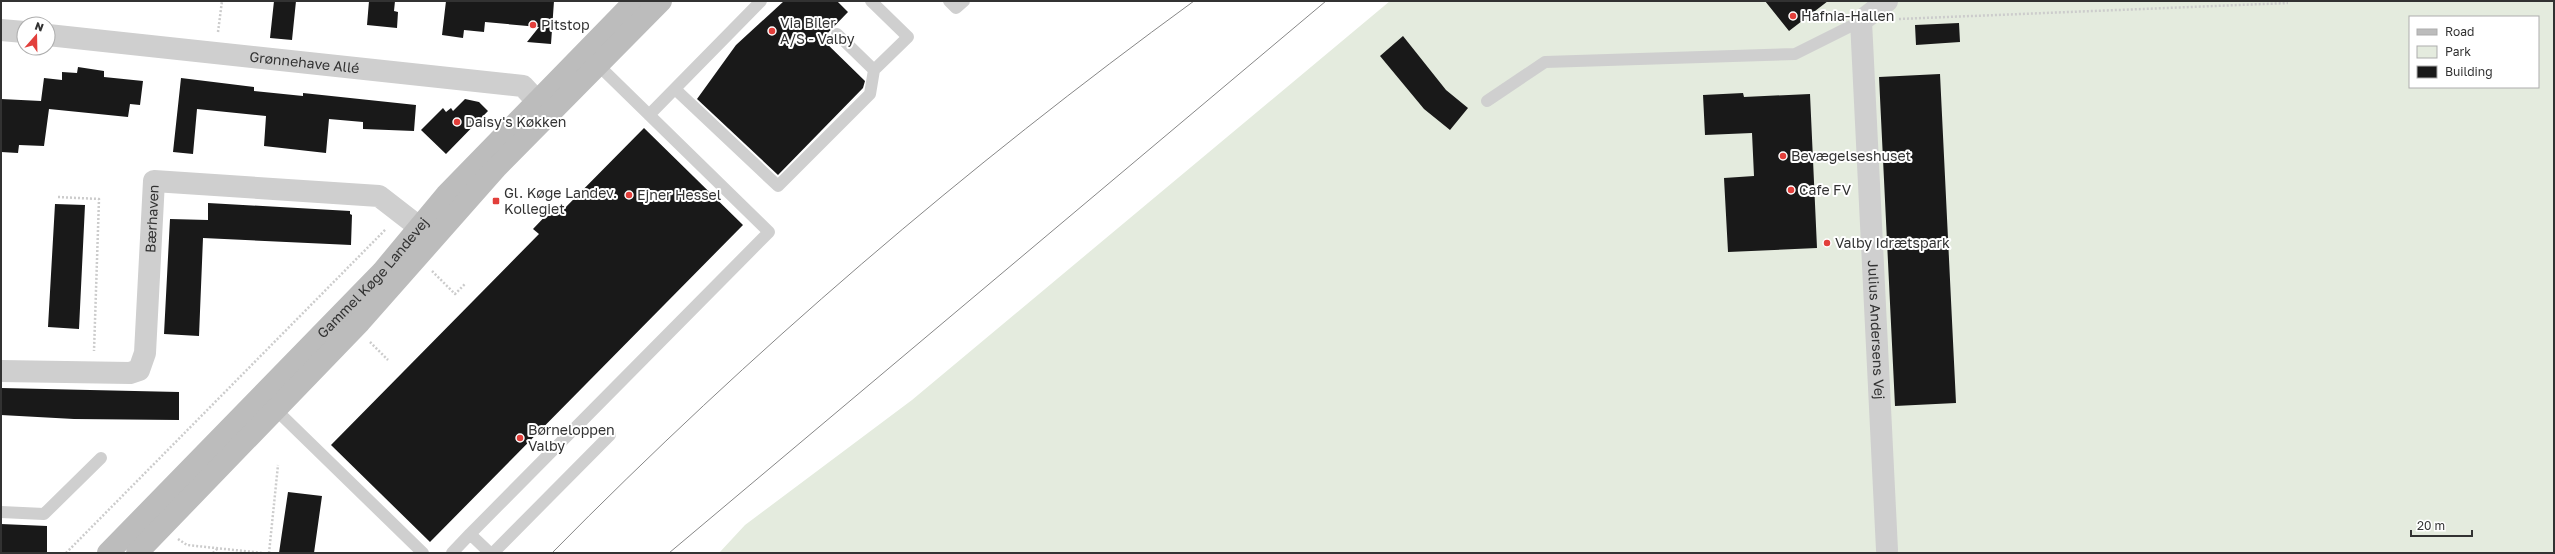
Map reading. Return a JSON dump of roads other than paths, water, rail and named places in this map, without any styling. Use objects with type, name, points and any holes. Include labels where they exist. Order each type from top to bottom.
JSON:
[{"type":"main road","name":"Gammel Køge Landevej","points":[[592,58],[635,1]]},
{"type":"main road","name":"Gammel Køge Landevej","points":[[137,553],[161,528],[269,403],[446,195],[544,107],[592,58],[661,1]]},
{"type":"main road","name":"Gammel Køge Landevej","points":[[108,553],[269,403],[360,322],[497,167],[544,107]]},
{"type":"street","points":[[1861,21],[1890,10]]},
{"type":"street","name":"Julius Andersens Vej","points":[[1861,21],[1888,550]]},
{"type":"street","points":[[1,30],[16,31]]},
{"type":"street","name":"Grønnehave Allé","points":[[56,36],[523,86],[544,107]]},
{"type":"street","name":"Bærhaven","points":[[1,371],[130,373],[139,370],[143,362],[154,181],[379,196],[419,228]]},
{"type":"lane","points":[[649,115],[761,1]]},
{"type":"lane","points":[[675,89],[778,186],[870,94],[874,70],[908,36],[871,1]]},
{"type":"lane","points":[[949,1],[956,8],[964,1]]},
{"type":"lane","points":[[1487,101],[1545,62],[1795,54],[1861,21]]},
{"type":"lane","points":[[837,34],[874,70]]},
{"type":"lane","points":[[452,553],[769,232],[592,58]]},
{"type":"lane","points":[[269,403],[423,553]]},
{"type":"lane","points":[[494,553],[610,435]]},
{"type":"lane","points":[[1,512],[44,514],[100,458]]},
{"type":"lane","points":[[470,534],[490,553]]},
{"type":"tram line","points":[[552,553],[627,478],[704,405],[862,264],[1025,129],[1194,1]]},
{"type":"tram line","points":[[669,553],[1326,1]]},
{"type":"place","name":"Hafnia-Hallen","points":[[1793,16]]},
{"type":"place","name":"Pitstop","points":[[533,25]]},
{"type":"place","name":"Via Biler A/S - Valby","points":[[772,31]]},
{"type":"place","name":"Daisy's Køkken","points":[[457,122]]},
{"type":"place","name":"Bevægelseshuset","points":[[1783,156]]},
{"type":"place","name":"Cafe FV","points":[[1791,190]]},
{"type":"place","name":"Ejner Hessel","points":[[629,195]]},
{"type":"place","name":"Gl. Køge Landev. Kollegiet","points":[[496,201]]},
{"type":"place","name":"Valby Idrætspark","points":[[1827,243]]},
{"type":"place","name":"Børneloppen Valby","points":[[520,438]]}]
